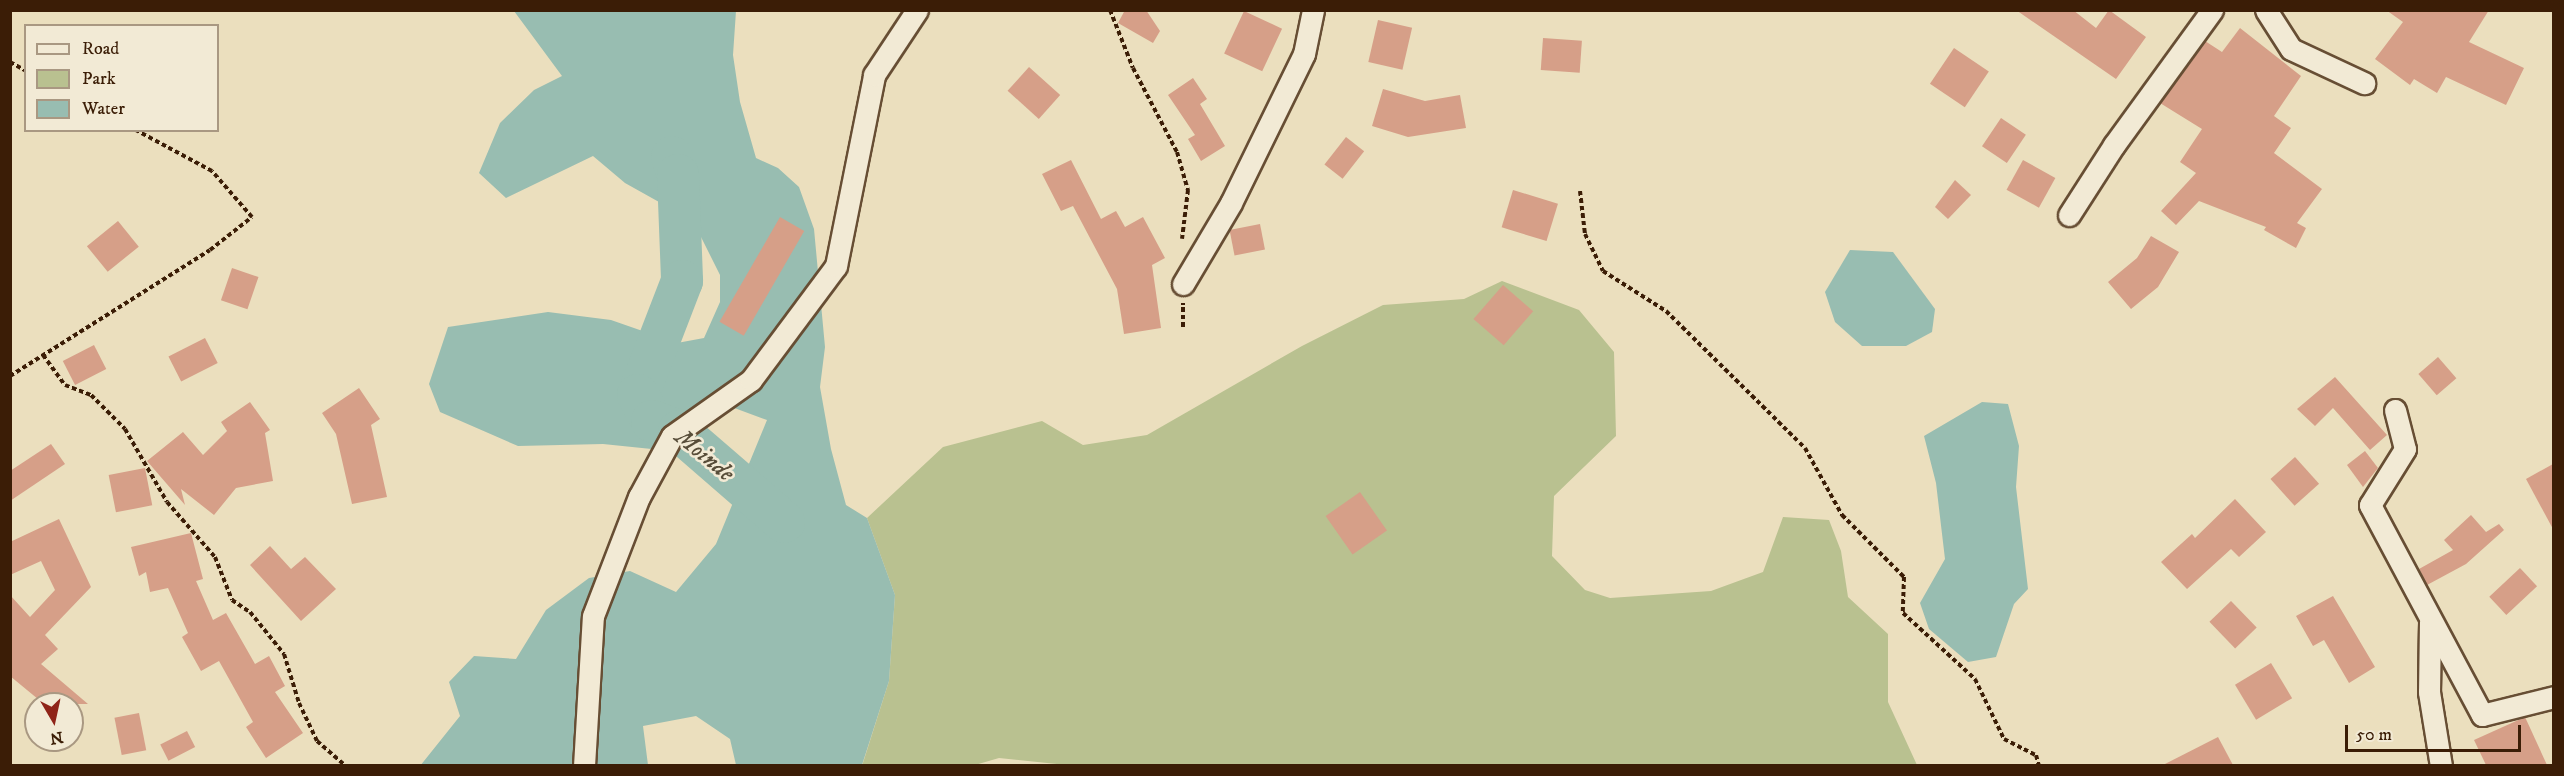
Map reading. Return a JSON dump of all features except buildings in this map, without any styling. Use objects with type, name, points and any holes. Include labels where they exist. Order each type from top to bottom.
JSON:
[{"type":"street","points":[[584,765],[593,616],[639,496],[672,436],[751,381],[836,266],[874,75],[917,10]]},
{"type":"street","points":[[1184,285],[1231,203],[1304,54],[1313,10]]},
{"type":"street","points":[[2069,215],[2114,145],[2212,10]]},
{"type":"street","points":[[2266,10],[2291,49],[2364,83]]},
{"type":"street","points":[[2395,410],[2405,449],[2370,505],[2482,714],[2553,697]]},
{"type":"street","points":[[2430,618],[2429,692],[2441,765]]},
{"type":"path","points":[[1110,10],[1133,68],[1177,152],[1188,190],[1182,244]]},
{"type":"path","points":[[10,62],[24,70]]},
{"type":"path","points":[[10,376],[210,250],[252,217],[212,171],[140,132]]},
{"type":"path","points":[[1580,190],[1585,234],[1603,271],[1666,311],[1805,448],[1842,514],[1904,577],[1903,613],[1975,679],[2004,739],[2036,755],[2039,765]]},
{"type":"path","points":[[1183,327],[1184,285]]},
{"type":"path","points":[[43,355],[65,385],[91,395],[125,429],[167,502],[215,557],[232,600],[250,612],[284,654],[299,703],[317,741],[346,765]]},
{"type":"green space","points":[[1502,281],[1579,310],[1614,352],[1616,436],[1554,496],[1552,556],[1585,590],[1610,598],[1711,591],[1763,572],[1783,517],[1829,520],[1841,551],[1848,597],[1888,634],[1888,702],[1917,765],[1076,766],[999,758],[975,765],[862,766],[889,681],[895,595],[867,518],[943,447],[1042,421],[1083,445],[1147,435],[1302,346],[1383,305],[1464,299]]},
{"type":"water","points":[[514,11],[736,11],[733,55],[740,102],[756,158],[778,168],[799,187],[814,229],[825,347],[820,387],[831,449],[846,505],[867,518],[895,595],[889,681],[862,765],[736,765],[730,739],[696,716],[643,726],[648,765],[420,766],[460,716],[449,682],[474,656],[516,659],[546,610],[589,578],[630,571],[676,592],[716,544],[767,420],[729,406],[671,451],[603,444],[518,446],[440,412],[429,384],[448,327],[548,312],[611,320],[677,343],[704,338],[720,302],[720,275],[693,221],[625,183],[593,156],[506,198],[479,173],[500,123],[534,90],[562,76]]},
{"type":"water","points":[[1850,250],[1893,252],[1935,309],[1932,332],[1906,346],[1862,346],[1835,322],[1825,292]]},
{"type":"water","points":[[1982,402],[2008,404],[2019,446],[2016,487],[2028,589],[2014,604],[1996,657],[1968,662],[1929,629],[1920,603],[1945,559],[1936,483],[1924,436]]},
{"type":"waterway","name":"Moinde","points":[[672,157],[678,175],[682,281],[638,395],[652,421],[679,431],[784,522]]}]
